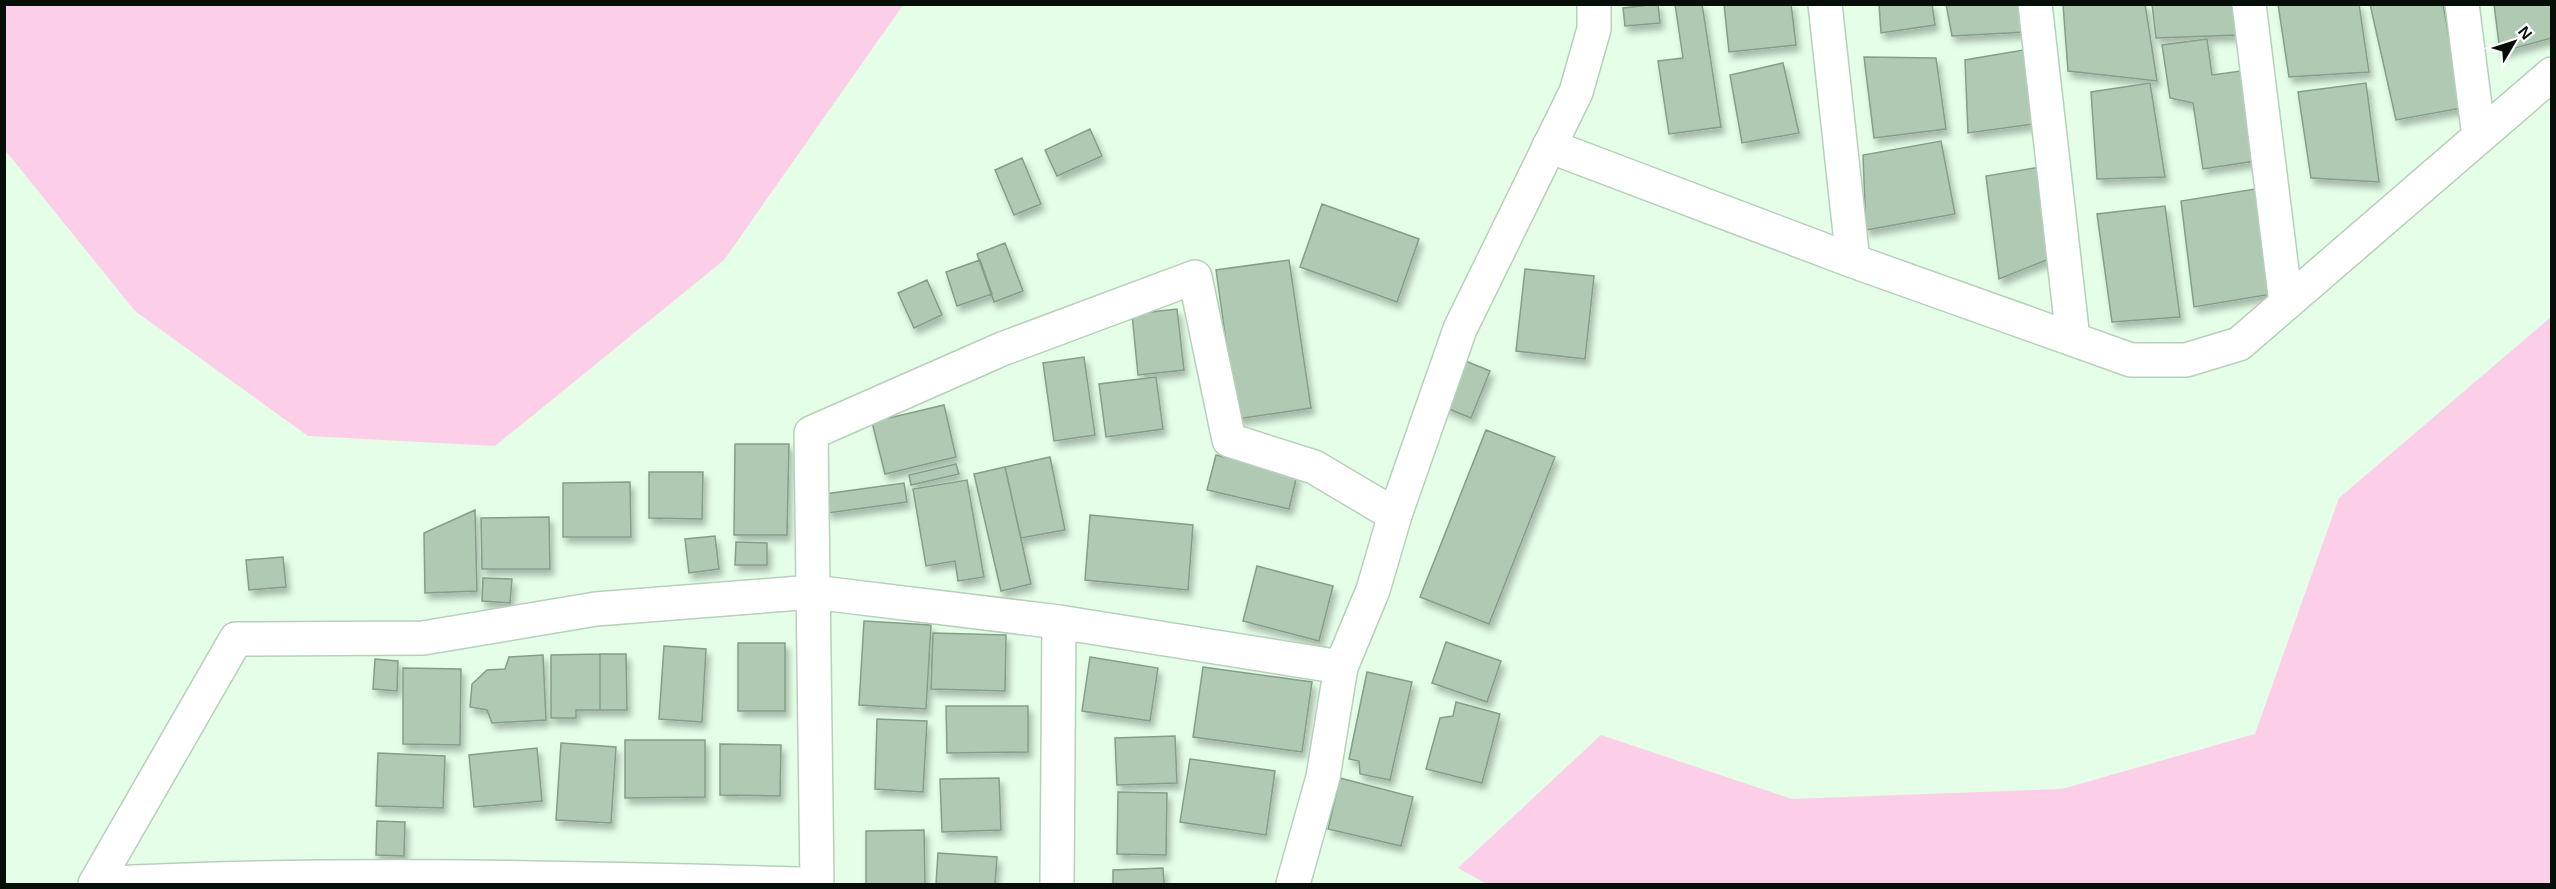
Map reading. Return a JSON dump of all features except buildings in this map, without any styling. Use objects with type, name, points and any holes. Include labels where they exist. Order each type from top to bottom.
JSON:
[{"type":"street","points":[[1293,885],[1323,777],[1341,667],[1373,590],[1395,515],[1460,329],[1576,92],[1594,29],[1594,4]]},
{"type":"street","points":[[1825,4],[1853,261]]},
{"type":"street","points":[[2035,4],[2073,339]]},
{"type":"street","points":[[2249,4],[2286,303]]},
{"type":"street","points":[[2462,4],[2480,137]]},
{"type":"street","points":[[1549,146],[1853,261],[2131,360],[2186,360],[2239,344],[2552,75]]},
{"type":"street","points":[[817,885],[811,433],[1002,349],[1195,277],[1229,440],[1314,467],[1395,515]]},
{"type":"street","points":[[95,884],[236,639],[423,638],[596,609],[813,592],[1059,622],[1341,667]]},
{"type":"street","points":[[1057,885],[1059,622]]},
{"type":"street","points":[[95,884],[574,881],[804,885]]},
{"type":"shaded area","points":[[4,5],[903,5],[724,260],[495,446],[308,436],[135,311],[5,150]]},
{"type":"shaded area","points":[[2551,317],[2551,884],[1487,884],[1458,868],[1601,735],[1792,799],[2062,789],[2255,734],[2339,498]]}]
